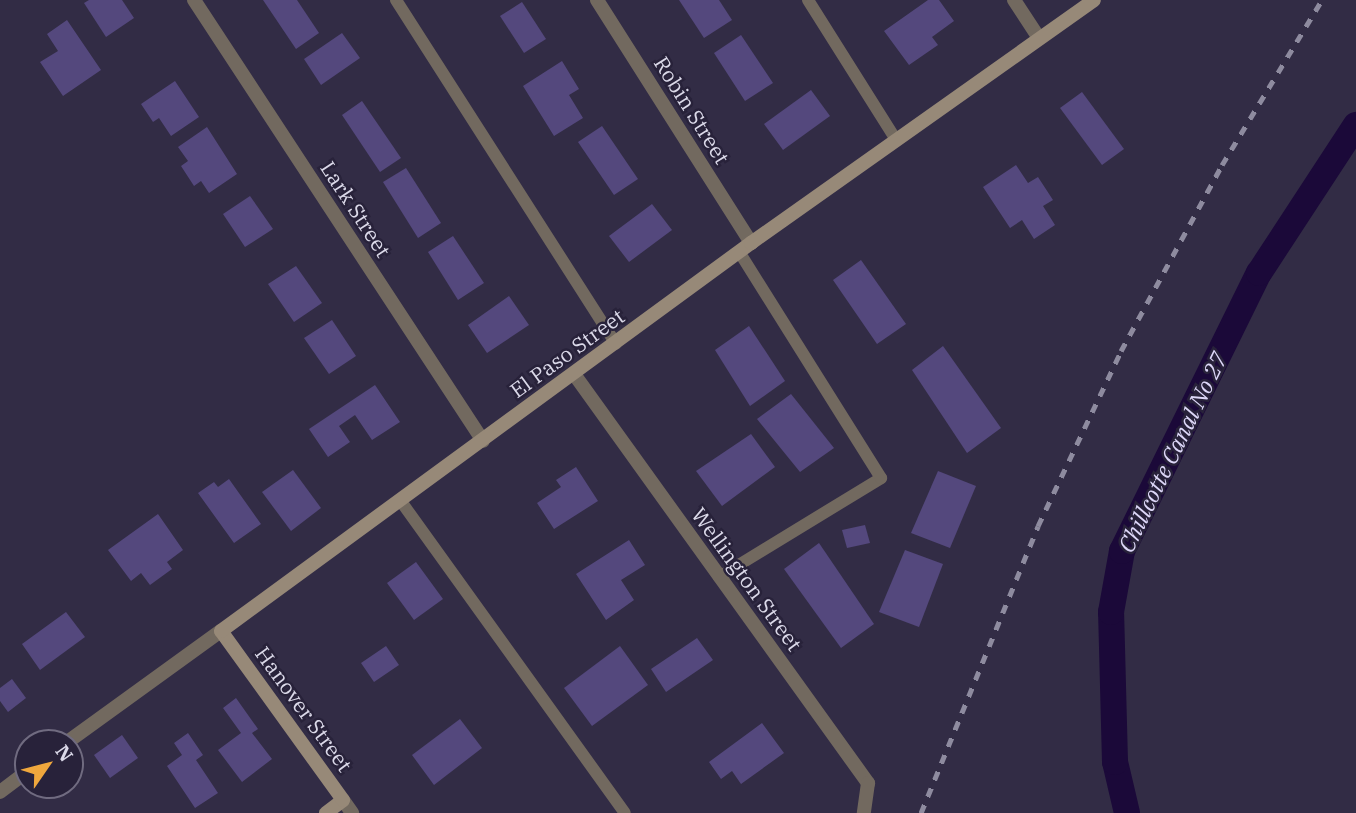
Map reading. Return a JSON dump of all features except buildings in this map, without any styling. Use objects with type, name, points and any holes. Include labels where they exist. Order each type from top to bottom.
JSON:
[{"type":"main road","name":"El Paso Street","points":[[221,631],[746,248],[1094,0]]},
{"type":"main road","name":"Hanover Street","points":[[221,631],[344,800]]},
{"type":"main road","points":[[326,813],[344,800]]},
{"type":"street","name":"Lark Street","points":[[194,0],[483,440]]},
{"type":"street","name":"Robin Street","points":[[597,0],[746,248]]},
{"type":"street","points":[[1014,0],[1039,38]]},
{"type":"street","name":"Wellington Street","points":[[574,374],[868,783],[863,813]]},
{"type":"street","name":"El Paso Street","points":[[84,730],[221,631]]},
{"type":"street","name":"Hanover Street","points":[[344,800],[352,813]]},
{"type":"lane","points":[[396,0],[615,344]]},
{"type":"lane","points":[[808,0],[896,140]]},
{"type":"lane","points":[[719,577],[881,478],[746,248]]},
{"type":"lane","points":[[400,500],[625,813]]},
{"type":"waterway","name":"Chillcotte Canal No 27","points":[[1127,813],[1115,762],[1111,612],[1122,551],[1259,273],[1356,125]]},
{"type":"railway","points":[[921,813],[1038,526],[1121,351],[1222,165],[1322,0]]}]
